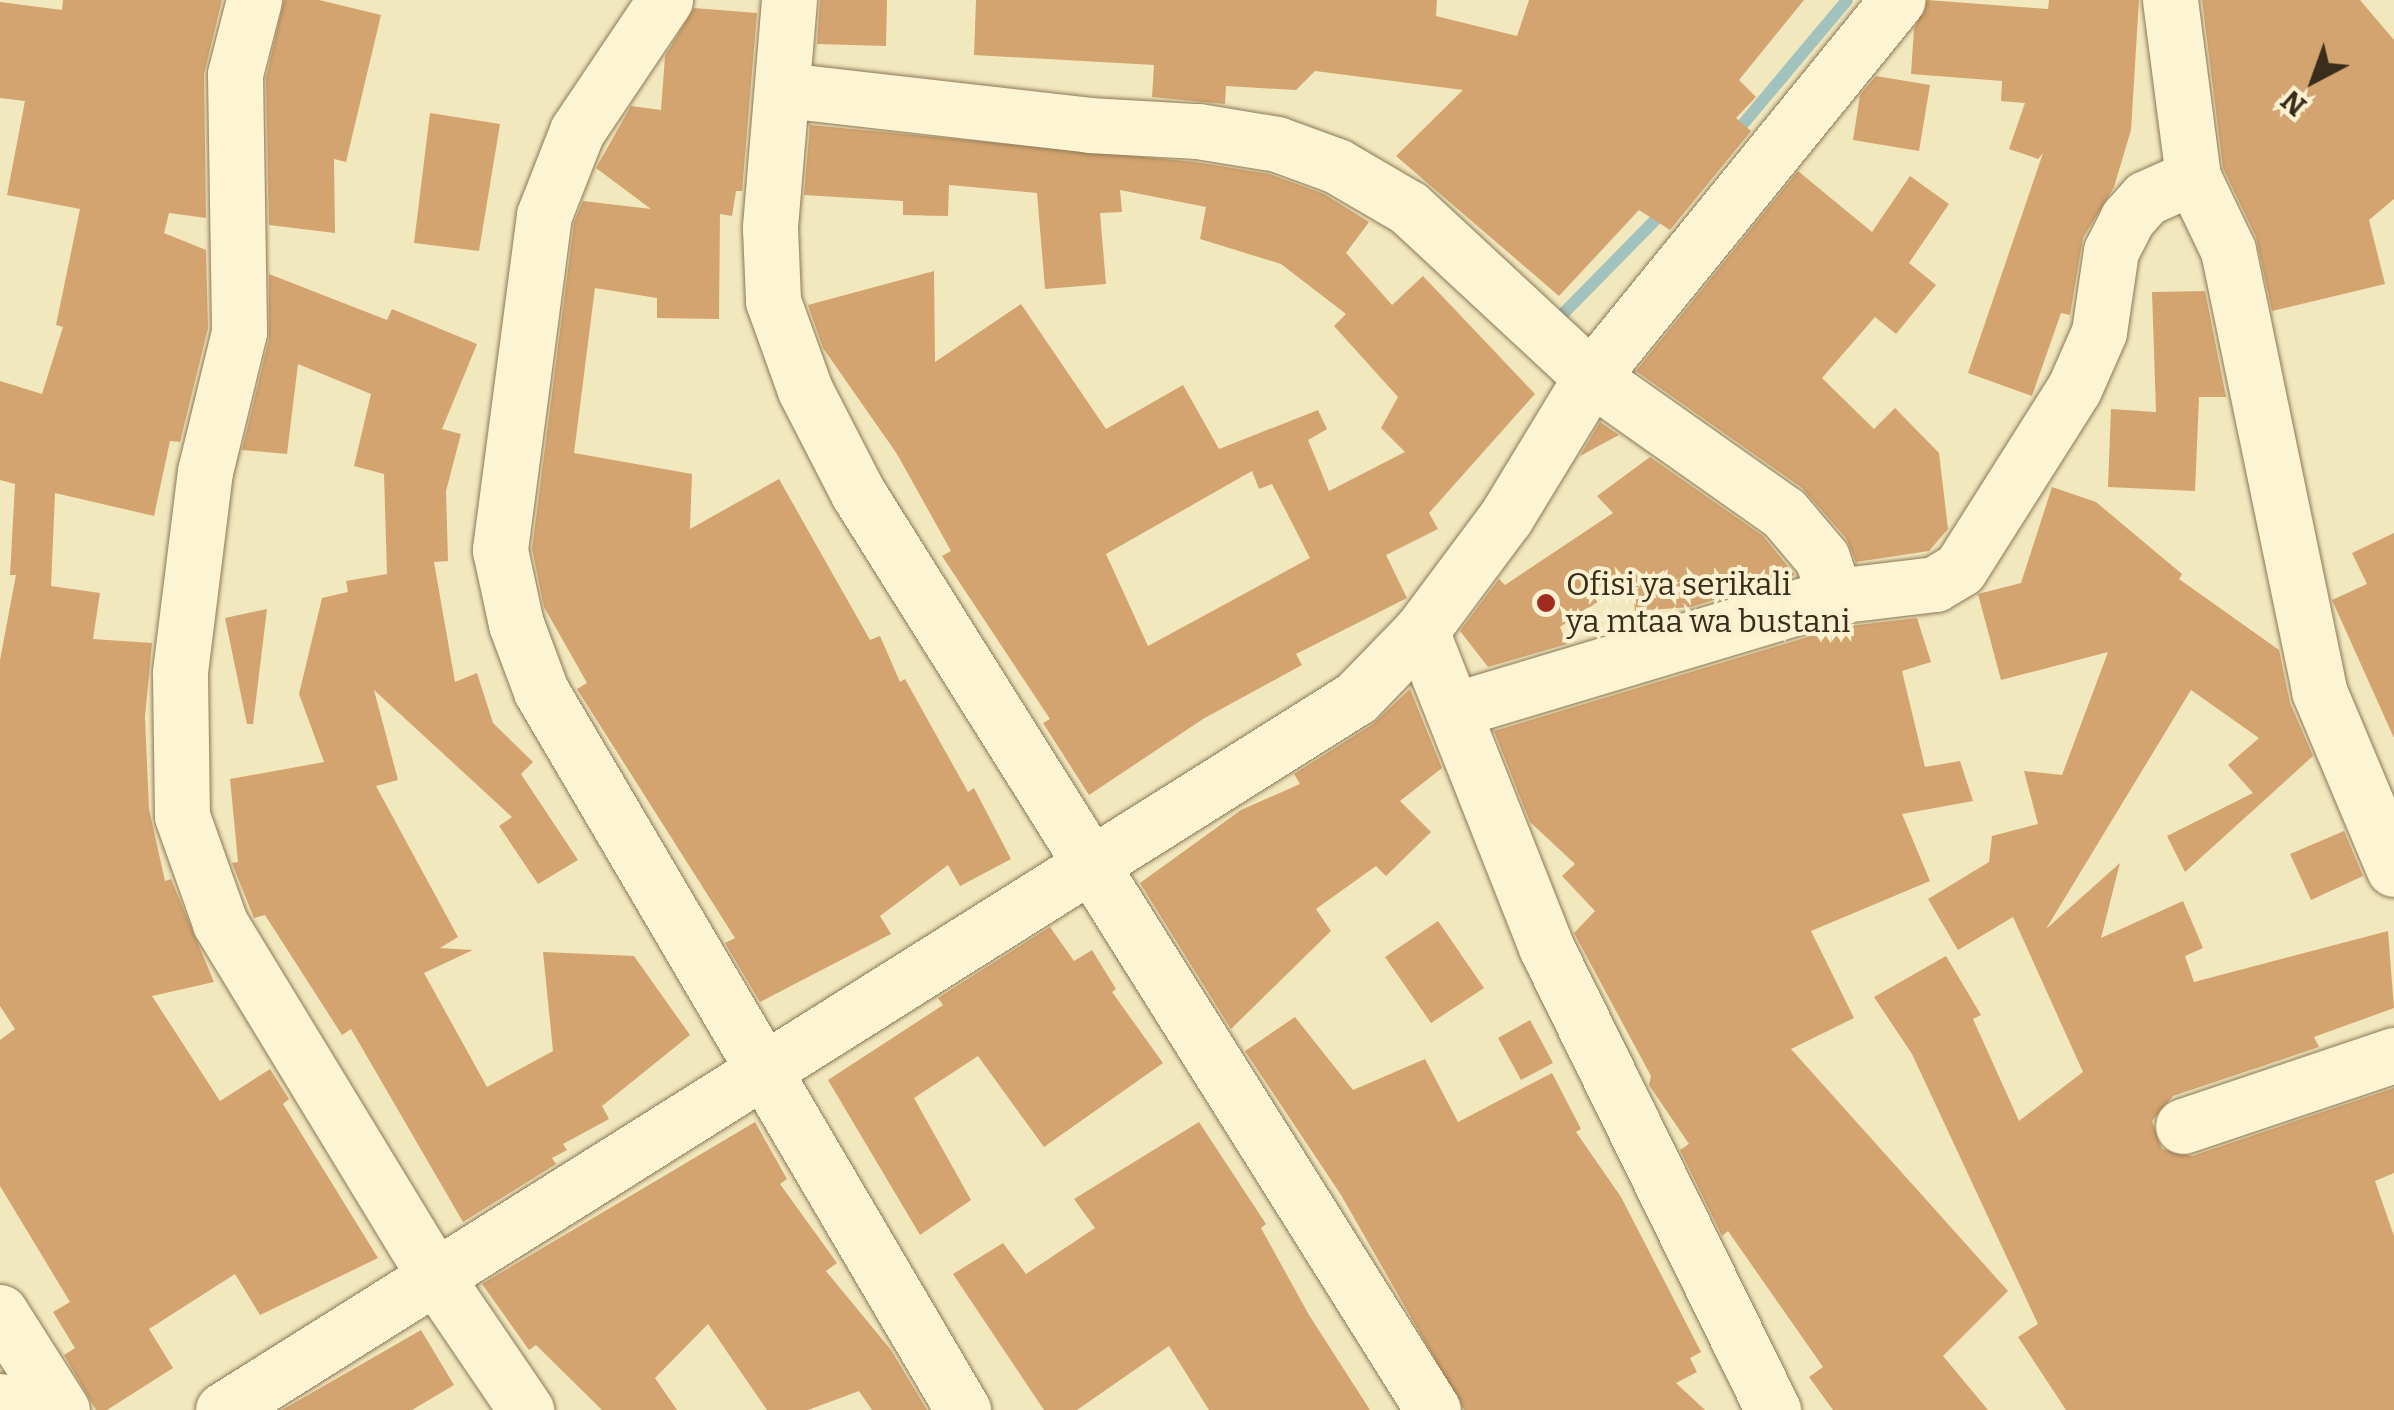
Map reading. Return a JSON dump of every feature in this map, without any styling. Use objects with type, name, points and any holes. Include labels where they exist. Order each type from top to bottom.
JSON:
[{"type":"street","points":[[254,0],[236,74],[238,332],[205,471],[180,673],[182,816],[220,922],[433,1273],[526,1410]]},
{"type":"street","points":[[664,0],[577,130],[544,214],[500,550],[516,624],[541,691],[963,1410]]},
{"type":"street","points":[[789,0],[770,228],[773,301],[805,390],[858,493],[1433,1410]]},
{"type":"street","points":[[2170,0],[2194,178],[2228,250],[2319,692],[2394,869]]},
{"type":"street","points":[[223,1410],[433,1273],[1356,698],[1421,632],[1506,517],[1591,378],[1872,9]]},
{"type":"street","points":[[784,90],[1277,144],[1337,166],[1409,208],[1591,378],[1784,512],[1822,558],[1835,596]]},
{"type":"street","points":[[1454,710],[1835,596],[1936,584],[1960,569],[2074,389],[2098,332],[2111,251],[2128,219],[2146,198],[2194,178]]},
{"type":"street","points":[[1421,632],[1546,948],[1773,1410]]},
{"type":"street","points":[[2183,1126],[2394,1056]]},
{"type":"street","points":[[0,1312],[62,1410]]},
{"type":"street","points":[[0,1400],[6,1410]]},
{"type":"building","points":[[63,0],[222,0],[204,74],[206,218],[169,213],[164,233],[206,250],[208,328],[180,442],[170,441],[154,516],[55,493],[51,586],[100,593],[93,639],[152,643],[145,717],[149,809],[165,881],[171,879],[214,982],[152,996],[220,1101],[270,1069],[289,1099],[283,1104],[378,1258],[260,1315],[235,1274],[149,1329],[173,1368],[107,1410],[96,1410],[64,1355],[75,1348],[53,1312],[70,1302],[0,1186],[0,1040],[15,1029],[0,1006],[0,660],[16,575],[10,575],[15,484],[0,480],[0,381],[42,394],[63,327],[56,325],[80,209],[7,195],[25,101],[0,98],[0,2],[62,10]]},
{"type":"building","points":[[284,0],[319,0],[381,15],[346,162],[334,159],[335,233],[269,225],[266,78]]},
{"type":"building","points":[[820,0],[887,0],[886,46],[817,44]]},
{"type":"building","points":[[976,0],[1437,0],[1436,16],[1517,36],[1529,0],[1804,0],[1739,80],[1756,97],[1736,118],[1751,131],[1670,230],[1639,210],[1559,296],[1396,156],[1463,90],[1315,71],[1296,90],[1226,86],[1225,104],[1152,97],[1154,65],[974,55]]},
{"type":"building","points":[[1927,0],[2048,9],[2049,0],[2139,0],[2131,130],[2114,187],[2083,238],[2070,315],[2061,313],[2032,396],[1968,373],[2043,153],[2038,159],[2009,149],[2025,103],[2001,101],[2002,81],[1911,74],[1914,29]]},
{"type":"building","points":[[2202,0],[2360,0],[2394,40],[2394,199],[2369,220],[2385,284],[2272,311],[2256,237],[2223,168]]},
{"type":"building","points":[[694,8],[757,13],[742,191],[736,191],[732,216],[720,214],[719,319],[657,318],[657,298],[595,288],[574,453],[692,474],[690,529],[779,479],[870,640],[880,636],[900,682],[905,679],[968,792],[974,788],[1011,859],[960,886],[948,865],[880,916],[891,934],[760,1002],[725,943],[735,938],[577,689],[587,683],[544,607],[532,549],[574,223],[583,201],[651,209],[596,168],[631,106],[661,110],[665,56]]},
{"type":"building","points":[[1876,76],[1930,85],[1919,151],[1853,140],[1860,95]]},
{"type":"building","points":[[430,113],[500,124],[479,251],[414,243]]},
{"type":"building","points":[[810,125],[1195,162],[1269,174],[1324,194],[1369,222],[1346,253],[1392,305],[1423,276],[1535,394],[1429,513],[1438,529],[1386,555],[1407,598],[1296,654],[1302,665],[1203,719],[1089,795],[1043,723],[1050,719],[942,556],[951,551],[897,454],[823,348],[808,305],[934,271],[935,362],[1021,304],[1106,429],[1183,385],[1219,449],[1318,410],[1327,429],[1308,440],[1329,491],[1405,452],[1381,428],[1398,397],[1334,326],[1346,314],[1281,264],[1200,239],[1206,207],[1120,190],[1122,212],[1100,213],[1106,284],[1045,289],[1037,193],[949,185],[948,216],[903,215],[903,201],[804,195]],"holes":[[[1252,471],[1259,489],[1272,484],[1310,558],[1148,646],[1106,554]]]},
{"type":"building","points":[[1798,171],[1872,232],[1910,176],[1949,204],[1909,263],[1936,285],[1896,334],[1875,317],[1822,378],[1874,429],[1895,408],[1939,453],[1948,529],[1929,551],[1856,562],[1846,538],[1802,488],[1636,371]]},
{"type":"building","points":[[269,274],[387,320],[392,309],[477,344],[442,429],[461,434],[446,491],[448,561],[434,562],[455,682],[477,673],[493,723],[533,762],[521,774],[578,860],[538,884],[499,826],[512,817],[374,690],[398,780],[376,786],[458,937],[440,948],[473,950],[424,973],[487,1087],[553,1051],[543,952],[634,956],[690,1035],[602,1106],[609,1119],[563,1144],[567,1150],[552,1158],[556,1164],[463,1222],[351,1029],[342,1035],[265,915],[254,918],[232,863],[238,862],[230,779],[324,762],[299,694],[322,598],[348,592],[346,581],[387,574],[384,474],[354,466],[371,394],[298,364],[287,454],[242,450],[269,339]]},
{"type":"building","points":[[2205,291],[2226,397],[2199,397],[2195,491],[2108,487],[2111,409],[2156,412],[2152,292]]},
{"type":"building","points":[[1600,422],[1619,435],[1580,456]]},
{"type":"building","points":[[1650,457],[1763,536],[1795,575],[1691,607],[1635,611],[1632,579],[1560,627],[1567,644],[1488,667],[1460,631],[1499,579],[1505,585],[1613,513],[1597,496]]},
{"type":"building","points":[[2052,487],[2096,502],[2182,574],[2179,579],[2279,650],[2290,703],[2313,756],[2185,872],[2167,836],[2253,793],[2228,765],[2259,738],[2191,690],[2046,929],[2120,863],[2101,938],[2183,901],[2203,948],[2185,956],[2194,982],[2388,931],[2394,1008],[2314,1037],[2319,1047],[2173,1096],[2152,1121],[2162,1149],[2192,1156],[2394,1088],[2394,1173],[2375,1181],[2394,1236],[2394,1410],[2066,1410],[2018,1337],[2038,1324],[1912,1054],[1874,997],[1946,956],[1981,1015],[1973,1019],[2019,1121],[2083,1072],[2013,917],[1958,950],[1928,899],[1989,862],[1992,836],[2038,824],[2024,771],[2062,775],[2108,652],[2001,680],[1978,594],[2021,583]]},
{"type":"building","points":[[2394,533],[2394,738],[2332,600],[2367,584],[2352,553]]},
{"type":"building","points":[[267,609],[253,724],[247,724],[225,618]]},
{"type":"building","points":[[1917,618],[1931,662],[1902,671],[1925,767],[1960,761],[1973,801],[1902,814],[1930,881],[1811,931],[1854,1018],[1791,1049],[2008,1291],[1943,1356],[1988,1410],[1833,1410],[1809,1377],[1823,1367],[1728,1231],[1722,1236],[1680,1150],[1689,1144],[1649,1085],[1651,1076],[1574,933],[1595,911],[1562,876],[1575,864],[1530,822],[1494,731],[1841,627]]},
{"type":"building","points":[[1410,689],[1442,768],[1400,801],[1431,832],[1386,876],[1376,866],[1316,909],[1331,931],[1231,1029],[1140,883],[1241,810],[1300,784],[1294,774],[1373,724]]},
{"type":"building","points":[[2344,831],[2363,876],[2311,900],[2290,854]]},
{"type":"building","points":[[1438,921],[1484,988],[1431,1023],[1385,957]]},
{"type":"building","points":[[1050,927],[1074,961],[1092,950],[1116,989],[1112,992],[1163,1063],[1044,1147],[978,1056],[914,1098],[971,1200],[920,1235],[828,1080],[943,1005],[938,998]]},
{"type":"building","points":[[1295,1017],[1353,1090],[1425,1059],[1458,1122],[1552,1073],[1581,1129],[1576,1132],[1621,1197],[1701,1352],[1690,1358],[1697,1372],[1676,1383],[1705,1410],[1464,1410],[1341,1195],[1245,1051]]},
{"type":"building","points":[[1530,1020],[1553,1063],[1521,1080],[1498,1038]]},
{"type":"building","points":[[755,1122],[787,1179],[780,1184],[837,1263],[826,1271],[891,1350],[927,1410],[872,1410],[859,1391],[808,1410],[767,1410],[708,1324],[655,1378],[677,1410],[602,1410],[536,1345],[529,1350],[482,1284]]},
{"type":"building","points":[[1199,1122],[1266,1224],[1261,1228],[1309,1315],[1370,1410],[1209,1410],[1169,1346],[1077,1410],[1044,1410],[953,1274],[1003,1243],[1026,1274],[1095,1228],[1074,1199]]},
{"type":"building","points":[[421,1330],[454,1385],[412,1410],[282,1410]]},
{"type":"waterway","points":[[1733,136],[1847,0]]},
{"type":"waterway","points":[[1554,323],[1665,210]]},
{"type":"place","name":"Ofisi ya serikali ya mtaa wa bustani","points":[[1546,603]]}]
